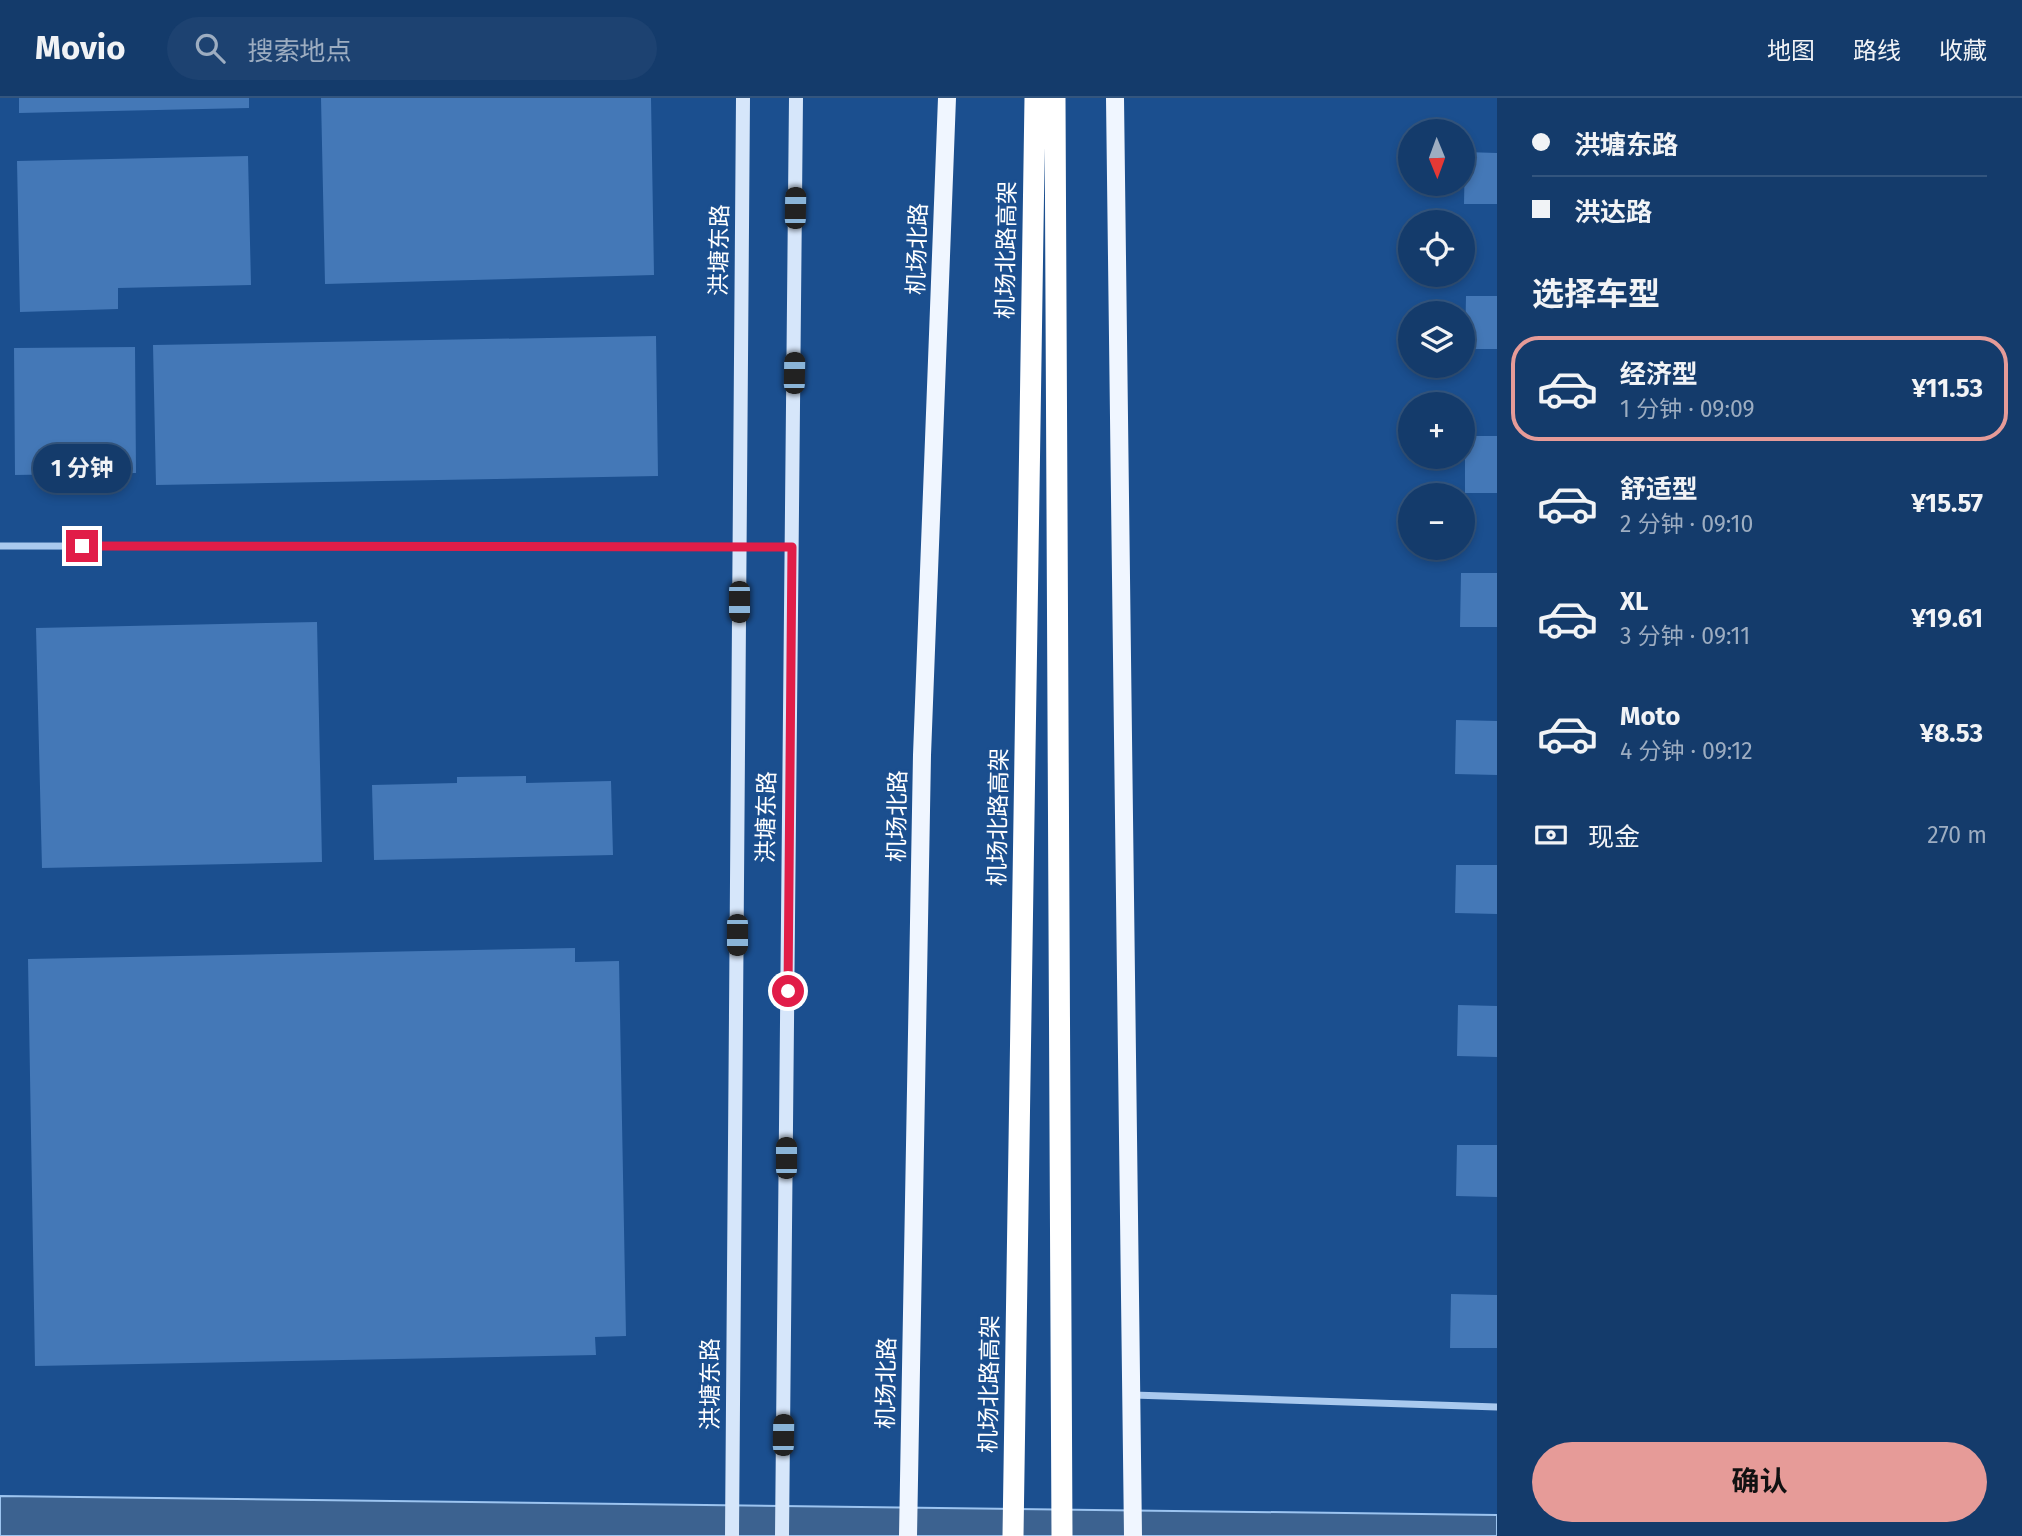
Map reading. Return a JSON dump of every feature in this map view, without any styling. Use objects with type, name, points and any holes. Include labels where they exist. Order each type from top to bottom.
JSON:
[{"type":"highway","name":"机场北路高架","points":[[1055,98],[1062,1536]]},
{"type":"highway","name":"机场北路高架","points":[[1013,1536],[1034,102]]},
{"type":"main road","name":"洪塘东路","points":[[732,1536],[743,98]]},
{"type":"main road","name":"洪塘东路","points":[[782,1536],[796,98]]},
{"type":"main road","name":"机场北路","points":[[908,1536],[922,755],[947,98]]},
{"type":"main road","points":[[1115,98],[1133,1536]]},
{"type":"street","points":[[0,545],[792,547]]},
{"type":"street","points":[[1132,1395],[1497,1407]]},
{"type":"water","points":[[0,1496],[1497,1515],[1497,1536],[0,1536]]},
{"type":"building","points":[[19,98],[249,98],[249,108],[19,113]]},
{"type":"building","points":[[321,98],[651,98],[654,275],[325,284]]},
{"type":"building","points":[[1475,152],[1497,153],[1497,204],[1464,204],[1464,196],[1475,196]]},
{"type":"building","points":[[248,156],[251,285],[118,288],[118,309],[20,312],[17,161]]},
{"type":"building","points":[[1466,296],[1497,296],[1497,349],[1475,349],[1475,301],[1466,301]]},
{"type":"building","points":[[656,336],[658,476],[156,485],[153,345]]},
{"type":"building","points":[[135,347],[136,473],[15,475],[14,348]]},
{"type":"building","points":[[1475,436],[1497,436],[1497,493],[1475,493],[1475,483],[1465,483],[1465,469],[1475,469]]},
{"type":"building","points":[[1461,573],[1497,573],[1497,627],[1460,627]]},
{"type":"building","points":[[317,622],[322,862],[42,868],[36,628]]},
{"type":"building","points":[[1456,720],[1497,721],[1497,775],[1455,774]]},
{"type":"building","points":[[526,776],[526,783],[611,781],[613,855],[374,860],[372,785],[457,783],[457,777]]},
{"type":"building","points":[[1456,865],[1497,865],[1497,914],[1455,913]]},
{"type":"building","points":[[575,948],[575,962],[619,961],[626,1336],[595,1337],[596,1355],[35,1366],[28,959]]},
{"type":"building","points":[[1458,1005],[1497,1006],[1497,1057],[1457,1056]]},
{"type":"building","points":[[1457,1145],[1497,1145],[1497,1197],[1456,1196]]},
{"type":"building","points":[[1451,1294],[1497,1295],[1497,1348],[1450,1348]]},
{"type":"route","points":[[82,546],[792,547],[788,991]]}]
